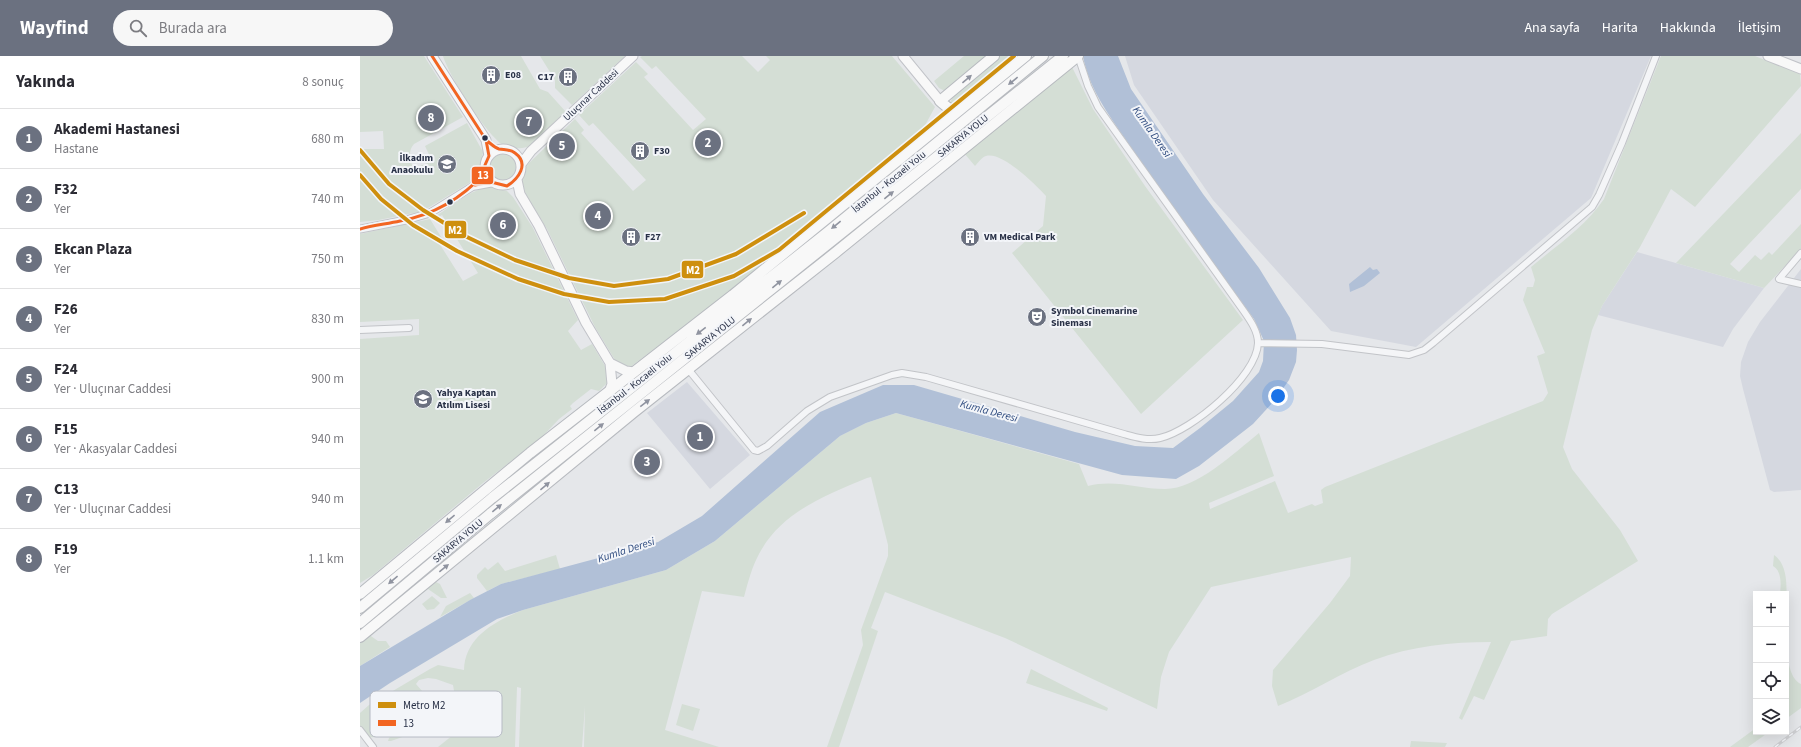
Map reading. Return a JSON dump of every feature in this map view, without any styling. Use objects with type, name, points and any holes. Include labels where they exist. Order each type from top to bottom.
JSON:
[{"type":"highway","points":[[940,101],[994,56]]},
{"type":"highway","points":[[360,594],[474,499],[634,372],[733,296],[1026,56]]},
{"type":"highway","name":"İstanbul - Kocaeli Yolu","points":[[360,608],[575,431],[822,236],[1043,56]]},
{"type":"highway","name":"SAKARYA YOLU","points":[[360,623],[449,548],[1063,56]]},
{"type":"highway","points":[[360,637],[688,369],[1078,56]]},
{"type":"highway","points":[[940,101],[951,110],[954,110],[973,95],[986,89]]},
{"type":"highway","points":[[938,129],[942,123],[944,112],[940,101]]},
{"type":"highway","points":[[474,499],[575,431]]},
{"type":"highway","points":[[378,622],[449,548]]},
{"type":"main road","name":"Uluçınar Caddesi","points":[[522,163],[531,151],[633,56]]},
{"type":"main road","points":[[903,56],[940,101]]},
{"type":"main road","points":[[1768,56],[1801,69]]},
{"type":"main road","points":[[435,58],[486,140],[489,156]]},
{"type":"main road","points":[[486,140],[499,149],[509,150],[517,154],[522,163],[517,180],[507,186]]},
{"type":"main road","points":[[499,149],[489,156],[485,165],[485,173],[491,182],[498,185],[507,186],[520,194]]},
{"type":"main road","points":[[517,154],[531,151]]},
{"type":"main road","points":[[475,185],[485,173]]},
{"type":"main road","points":[[517,180],[520,194],[539,226],[586,323],[610,363],[612,384],[609,392]]},
{"type":"main road","points":[[475,185],[491,182]]},
{"type":"main road","points":[[610,363],[626,371],[634,372]]},
{"type":"street","points":[[688,369],[754,450],[758,451],[767,446],[817,404],[857,387],[902,373],[925,377],[1124,434],[1148,439],[1159,439],[1184,428],[1227,394],[1252,364],[1259,343],[1253,325],[1244,310],[1098,107],[1088,86],[1078,56]]},
{"type":"street","points":[[1259,343],[1302,344],[1409,355],[1424,350],[1592,207],[1622,143],[1656,56]]},
{"type":"street","points":[[361,228],[406,220],[430,213],[475,185]]},
{"type":"street","points":[[1801,254],[1779,279],[1801,284]]},
{"type":"street","points":[[360,330],[408,328]]},
{"type":"street","points":[[360,730],[373,747]]},
{"type":"shaded area","points":[[360,56],[424,56],[463,117],[414,144],[410,153],[413,169],[432,161],[425,146],[467,123],[483,152],[480,172],[474,180],[423,211],[379,220],[360,222],[360,149],[384,149],[383,131],[360,132]]},
{"type":"shaded area","points":[[443,56],[521,56],[540,89],[548,92],[566,112],[531,145],[527,147],[515,148],[503,145],[487,129],[469,104],[460,90]]},
{"type":"shaded area","points":[[540,56],[625,56],[572,105],[555,88],[555,80]]},
{"type":"shaded area","points":[[742,56],[758,72],[770,60],[766,56],[892,56],[935,107],[917,140],[731,291],[629,368],[619,364],[615,360],[595,327],[547,229],[526,195],[522,181],[524,170],[529,163],[575,119],[584,130],[581,133],[633,191],[646,180],[593,123],[589,126],[579,115],[636,62],[648,74],[644,77],[693,130],[706,119],[656,66],[652,69],[640,57]]},
{"type":"shaded area","points":[[964,56],[990,56],[945,91],[939,88],[934,81]]},
{"type":"shaded area","points":[[1000,56],[1019,56],[985,85],[977,87],[955,107],[950,103],[953,96]]},
{"type":"shaded area","points":[[1125,56],[1651,56],[1591,198],[1416,347],[1331,331],[1213,200],[1134,85]]},
{"type":"shaded area","points":[[1661,56],[1755,56],[1800,74],[1801,86],[1695,207],[1671,189],[1640,247],[1602,306],[1592,330],[1563,447],[1572,469],[1620,530],[1638,561],[1552,614],[1548,619],[1547,636],[1511,641],[1484,700],[1474,696],[1462,720],[1459,718],[1491,642],[1432,646],[1388,655],[1350,670],[1278,706],[1272,686],[1273,670],[1330,603],[1350,576],[1351,557],[1211,587],[1169,652],[1161,677],[1157,709],[1005,638],[885,592],[871,628],[878,631],[839,747],[827,747],[863,645],[861,630],[888,556],[888,545],[871,477],[851,484],[821,498],[792,516],[779,527],[768,539],[759,554],[752,569],[744,597],[702,591],[665,730],[719,747],[584,747],[585,706],[582,747],[519,747],[521,688],[517,687],[515,747],[438,747],[450,737],[502,737],[502,691],[454,691],[453,685],[428,678],[419,680],[416,684],[422,691],[393,691],[438,665],[464,670],[466,658],[476,639],[492,625],[512,614],[666,570],[715,541],[840,436],[866,423],[896,413],[1079,464],[1088,486],[1098,484],[1117,484],[1165,489],[1190,483],[1202,477],[1227,460],[1259,433],[1274,476],[1209,503],[1210,509],[1275,481],[1288,513],[1312,504],[1315,506],[1323,503],[1321,490],[1325,487],[1543,401],[1548,393],[1537,356],[1545,353],[1523,300],[1527,287],[1533,287],[1535,280],[1531,267],[1579,227],[1604,199]]},
{"type":"shaded area","points":[[1071,65],[1093,109],[1145,186],[1243,320],[1141,414],[1012,253],[1043,226],[1046,196],[1035,184],[1018,170],[1001,159],[993,156],[986,156],[975,166],[964,153]]},
{"type":"shaded area","points":[[1801,133],[1801,189],[1730,264],[1739,272],[1755,255],[1761,260],[1769,252],[1772,255],[1801,224],[1801,249],[1764,288],[1676,263]]},
{"type":"shaded area","points":[[503,152],[509,153],[517,161],[517,173],[509,181],[503,182],[497,181],[489,173],[488,167],[489,161],[497,153]]},
{"type":"shaded area","points":[[490,187],[507,191],[513,197],[533,228],[578,320],[568,331],[581,350],[592,344],[608,371],[610,380],[599,391],[591,389],[573,403],[570,406],[572,409],[559,419],[542,437],[483,483],[373,575],[360,583],[360,339],[419,335],[419,319],[360,322],[360,234],[430,219],[443,240],[439,243],[463,281],[478,273],[442,215],[437,218],[436,216],[469,194],[483,188]]},
{"type":"shaded area","points":[[1637,252],[1764,288],[1733,329],[1723,347],[1598,315],[1602,306]]},
{"type":"shaded area","points":[[1801,269],[1801,490],[1774,492],[1770,490],[1743,389],[1740,376],[1741,362],[1748,342],[1760,322]]},
{"type":"shaded area","points":[[687,382],[750,455],[710,489],[647,413]]},
{"type":"shaded area","points":[[556,555],[560,569],[501,584],[487,591],[477,578],[477,575],[485,567],[488,570],[498,562],[505,571]]},
{"type":"shaded area","points":[[1774,555],[1779,559],[1784,570],[1786,577],[1786,591],[1780,591],[1781,583],[1776,568],[1773,566]]},
{"type":"shaded area","points":[[436,582],[440,584],[447,598],[441,598],[428,589],[413,600]]},
{"type":"shaded area","points":[[470,593],[474,598],[440,617],[446,606]]},
{"type":"shaded area","points":[[432,596],[440,603],[434,609],[427,610],[422,604]]},
{"type":"shaded area","points":[[368,634],[378,641],[386,641],[390,647],[360,666],[360,643]]},
{"type":"shaded area","points":[[1789,665],[1794,678],[1801,684],[1801,708],[1789,717]]},
{"type":"shaded area","points":[[1031,669],[1108,708],[1107,711],[1026,683]]},
{"type":"shaded area","points":[[682,704],[700,709],[693,731],[676,725]]},
{"type":"shaded area","points":[[369,705],[370,737],[360,727],[360,713]]},
{"type":"shaded area","points":[[1753,730],[1753,735],[1765,735],[1748,747],[1730,747]]},
{"type":"shaded area","points":[[390,737],[403,737],[388,741]]},
{"type":"shaded area","points":[[1411,741],[1447,743],[1445,747],[1410,747]]},
{"type":"water","name":"Kumla Deresi","points":[[1083,56],[1118,56],[1131,89],[1203,194],[1259,268],[1290,318],[1296,335],[1296,362],[1289,380],[1275,400],[1253,424],[1199,466],[1176,479],[1122,475],[896,413],[866,423],[840,436],[715,541],[666,570],[523,610],[497,619],[378,691],[370,691],[370,696],[360,703],[360,666],[470,600],[501,584],[658,542],[702,516],[820,412],[883,385],[914,385],[1075,432],[1135,446],[1173,448],[1233,401],[1259,372],[1263,361],[1264,341],[1254,319],[1177,214],[1110,116],[1096,93],[1086,69]]},
{"type":"water","points":[[1370,267],[1373,270],[1377,269],[1380,273],[1364,286],[1350,292],[1349,284]]},
{"type":"railway","points":[[1775,747],[1801,727]]},
{"type":"metro line","name":"M2","points":[[360,175],[381,199],[413,225],[457,251],[518,279],[564,294],[609,302],[665,299],[734,276],[779,250],[1014,56]]},
{"type":"metro line","name":"M2","points":[[360,150],[389,184],[423,210],[467,237],[515,260],[569,278],[614,286],[668,279],[736,254],[804,213]]},
{"type":"transit line","name":"13","points":[[360,229],[412,218],[435,210],[457,198],[485,173],[485,165],[489,156],[486,140],[432,56]]},
{"type":"transit line","name":"13","points":[[475,185],[491,182],[507,186],[521,171],[522,162],[515,153],[509,150],[494,147],[486,140]]},
{"type":"place","name":"E08","points":[[491,75]]},
{"type":"place","name":"C17","points":[[568,77]]},
{"type":"place","name":"F19","points":[[431,118]]},
{"type":"place","name":"C13","points":[[529,122]]},
{"type":"place","name":"F32","points":[[708,143]]},
{"type":"place","name":"F24","points":[[562,146]]},
{"type":"place","name":"F30","points":[[640,151]]},
{"type":"place","name":"İlkadım Anaokulu","points":[[447,164]]},
{"type":"place","name":"F26","points":[[598,216]]},
{"type":"place","name":"F15","points":[[503,225]]},
{"type":"place","name":"F27","points":[[631,237]]},
{"type":"place","name":"VM Medical Park","points":[[970,237]]},
{"type":"place","name":"Symbol Cinemarine Sineması","points":[[1037,317]]},
{"type":"place","name":"Yahya Kaptan Atılım Lisesi","points":[[423,399]]},
{"type":"place","name":"Akademi Hastanesi","points":[[700,437]]},
{"type":"place","name":"Ekcan Plaza","points":[[647,462]]}]
